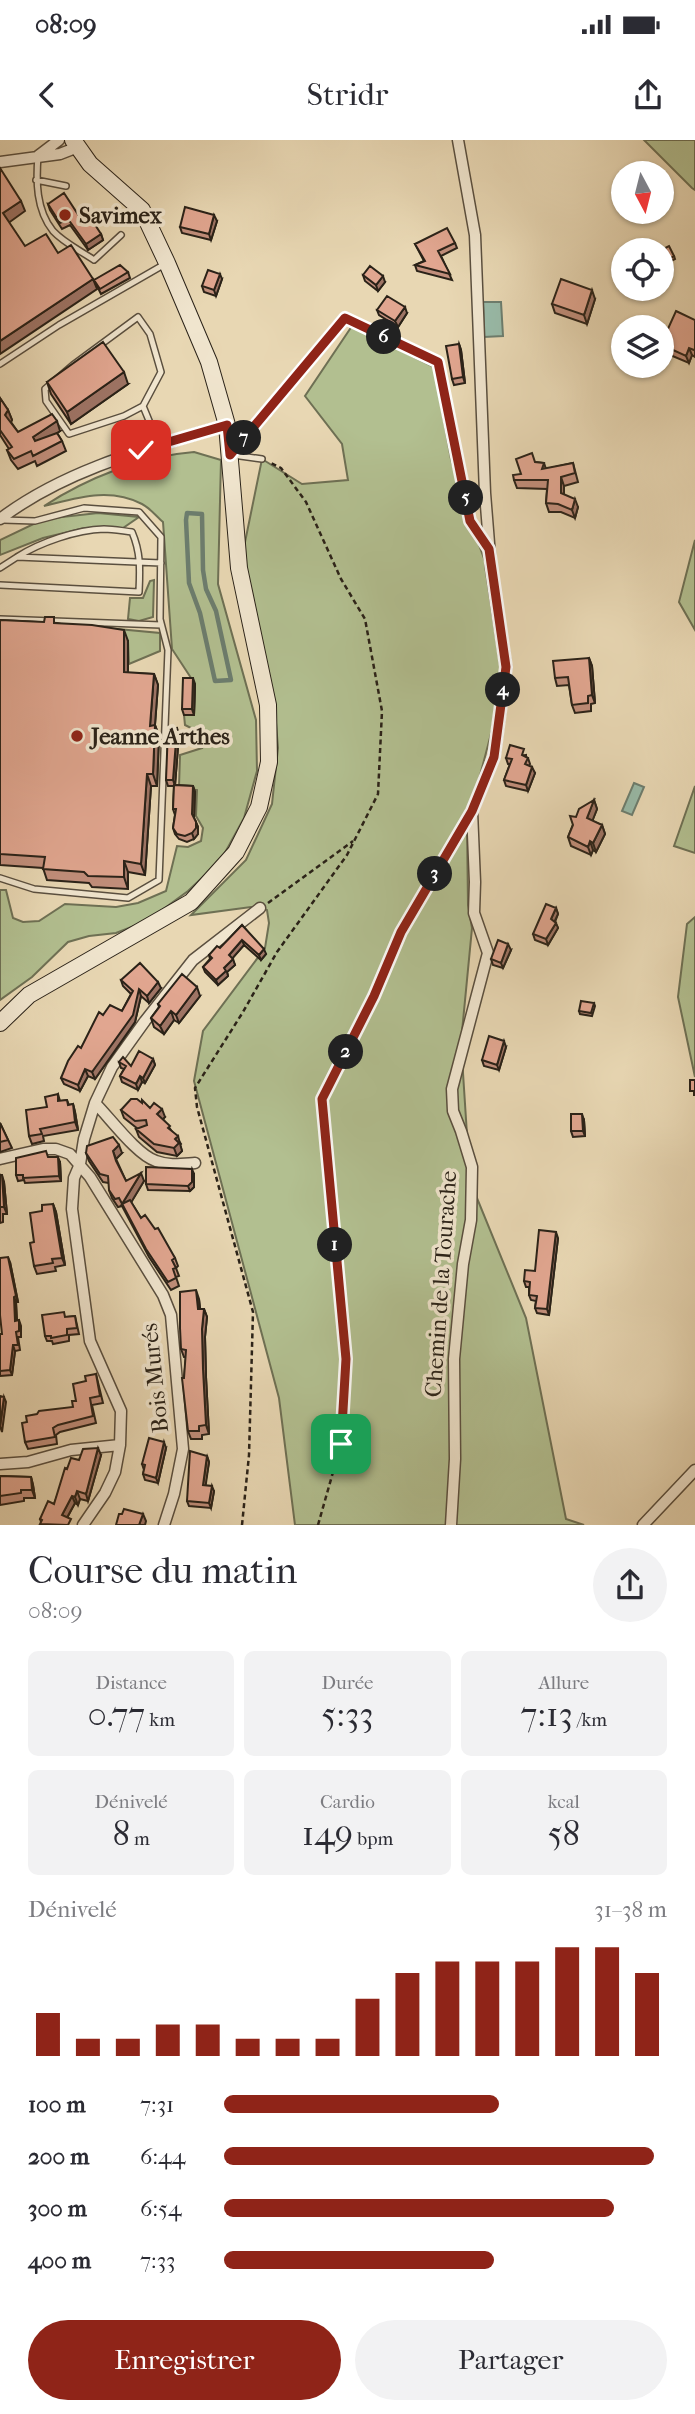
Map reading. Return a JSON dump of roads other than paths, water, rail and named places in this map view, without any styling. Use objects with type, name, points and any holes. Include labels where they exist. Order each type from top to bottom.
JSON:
[{"type":"street","points":[[38,156],[59,140]]},
{"type":"street","name":"Chemin de la Tourache","points":[[451,1525],[455,1459],[454,1359],[463,1264],[471,1220],[472,1167],[453,1111],[452,1089],[488,953],[474,913],[472,811],[494,757],[506,667],[489,549],[475,235],[458,140]]},
{"type":"street","points":[[0,162],[60,154],[75,144],[90,164],[142,210],[167,263],[209,362],[227,425],[239,568],[268,705],[269,762],[260,807],[236,852],[191,901],[29,995],[0,1023]]},
{"type":"street","points":[[230,455],[345,318]]},
{"type":"street","points":[[0,519],[20,503],[64,480],[159,445],[227,425]]},
{"type":"street","name":"Bois Murés","points":[[83,1525],[115,1472],[120,1445],[121,1411],[90,1341],[88,1328],[72,1209],[74,1178],[80,1164],[84,1139],[95,1103],[112,1068],[193,960],[260,908]]},
{"type":"street","points":[[95,1103],[152,1161],[172,1165],[195,1163]]},
{"type":"street","points":[[0,1159],[21,1152],[56,1149],[70,1154],[80,1164]]},
{"type":"street","name":"Bois Murés","points":[[80,1164],[163,1294],[171,1314],[183,1449],[174,1494],[164,1525]]},
{"type":"street","name":"Bois Murés","points":[[0,1464],[28,1462],[71,1450],[120,1445]]},
{"type":"street","points":[[643,1525],[695,1470]]},
{"type":"lane","points":[[38,156],[36,180],[40,205],[52,230],[94,260],[121,235]]},
{"type":"lane","points":[[36,180],[66,186]]},
{"type":"lane","points":[[0,364],[59,325],[167,263]]},
{"type":"lane","points":[[138,317],[150,334],[161,372],[143,406],[124,416],[69,434],[46,401],[45,389],[138,317]]},
{"type":"lane","points":[[143,406],[159,445]]},
{"type":"lane","points":[[230,455],[262,459]]},
{"type":"lane","points":[[0,519],[35,522],[84,508],[139,512],[161,537],[161,625],[168,650],[159,880],[128,898],[34,889],[0,878]]},
{"type":"lane","points":[[0,568],[30,549],[73,535],[104,529],[132,532],[141,562],[139,593],[0,585]]},
{"type":"lane","points":[[17,557],[161,563]]},
{"type":"lane","points":[[0,619],[161,625]]},
{"type":"waterway","points":[[187,513],[202,514],[206,589],[216,611],[231,680],[215,681],[200,613],[189,583],[187,513]]},
{"type":"place","name":"Savimex","points":[[65,215]]},
{"type":"place","name":"Jeanne Arthes","points":[[77,736]]}]
